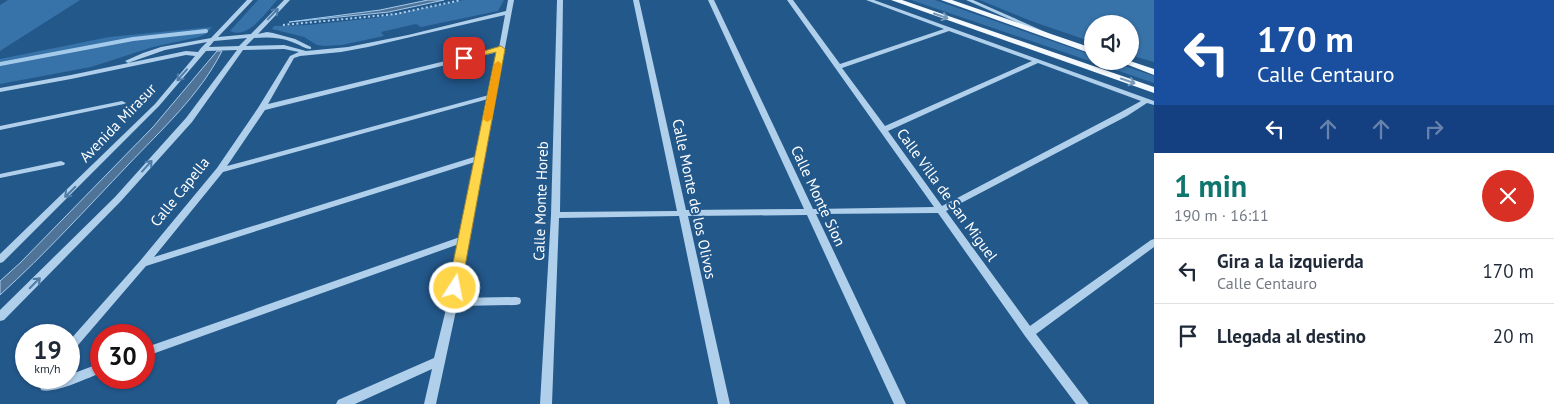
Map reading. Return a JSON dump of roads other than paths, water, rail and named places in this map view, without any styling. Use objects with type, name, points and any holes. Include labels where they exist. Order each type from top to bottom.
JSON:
[{"type":"main road","points":[[895,0],[1154,90]]},
{"type":"main road","points":[[945,0],[1084,48]]},
{"type":"main road","points":[[1139,67],[1154,72]]},
{"type":"street","name":"Avenida Mirasur","points":[[0,260],[157,105],[213,39],[250,0]]},
{"type":"street","points":[[0,317],[74,245],[189,120],[236,55],[287,0]]},
{"type":"street","points":[[455,288],[512,0]]},
{"type":"street","name":"Calle Monte Horeb","points":[[546,404],[555,215],[560,0]]},
{"type":"street","name":"Calle Monte de los Olivos","points":[[636,0],[724,404]]},
{"type":"street","name":"Calle Monte Sion","points":[[711,0],[900,404]]},
{"type":"street","name":"Calle Villa de San Miguel","points":[[790,0],[1029,333],[1083,404]]},
{"type":"street","points":[[869,0],[1150,101]]},
{"type":"street","points":[[969,0],[1027,24],[1056,39]]},
{"type":"street","name":"Calle Capella","points":[[80,335],[220,170],[262,108],[291,58],[307,53],[361,46],[509,12]]},
{"type":"street","name":"Calle Capella","points":[[259,29],[293,40],[309,49],[326,52]]},
{"type":"street","points":[[838,67],[949,29]]},
{"type":"street","name":"Calle Capella","points":[[252,36],[273,35]]},
{"type":"street","points":[[115,68],[158,50],[213,39],[252,36]]},
{"type":"street","points":[[0,90],[205,49],[242,48]]},
{"type":"street","name":"Calle Capella","points":[[242,48],[292,48],[307,53]]},
{"type":"street","name":"Calle Capella","points":[[236,55],[268,48]]},
{"type":"street","points":[[262,108],[501,49]]},
{"type":"street","points":[[186,53],[195,53],[199,56]]},
{"type":"street","points":[[883,130],[1037,60]]},
{"type":"street","points":[[220,170],[492,96]]},
{"type":"street","points":[[555,215],[941,210],[1150,101]]},
{"type":"street","points":[[0,128],[122,103]]},
{"type":"street","points":[[143,263],[480,158]]},
{"type":"street","points":[[0,176],[60,163]]},
{"type":"street","points":[[155,349],[464,239]]},
{"type":"street","points":[[1029,333],[1154,242]]},
{"type":"street","points":[[430,404],[452,304],[456,302],[516,301]]},
{"type":"street","points":[[342,404],[439,361]]},
{"type":"waterway","points":[[0,64],[133,39],[206,31]]}]
